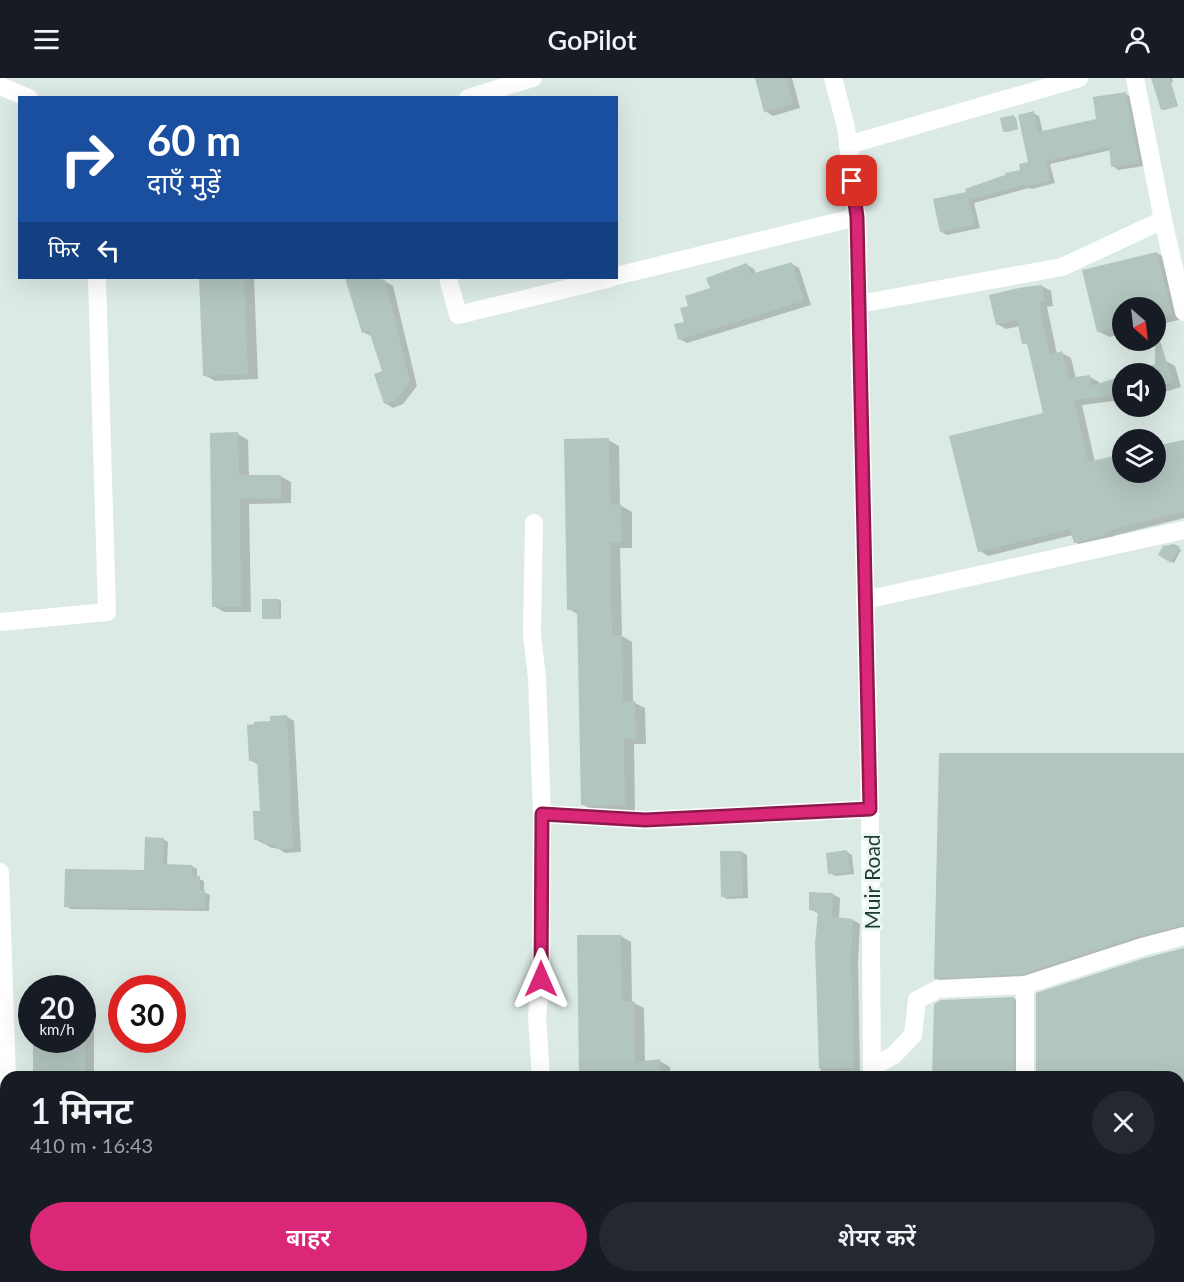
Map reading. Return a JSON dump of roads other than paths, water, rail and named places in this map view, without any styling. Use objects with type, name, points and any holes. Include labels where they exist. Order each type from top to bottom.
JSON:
[{"type":"street","points":[[474,96],[533,78]]},
{"type":"street","name":"Muir Road","points":[[833,78],[846,127],[857,217],[870,809],[872,1071]]},
{"type":"street","points":[[848,145],[1079,78]]},
{"type":"street","points":[[1135,78],[1184,312]]},
{"type":"street","points":[[0,86],[24,96]]},
{"type":"street","points":[[618,276],[857,217]]},
{"type":"street","points":[[859,304],[1062,267],[1163,220]]},
{"type":"street","points":[[0,622],[107,612],[97,279]]},
{"type":"street","points":[[448,279],[458,315],[606,279]]},
{"type":"street","points":[[534,523],[532,634],[537,678],[542,814],[541,979],[537,1016],[541,1071]]},
{"type":"street","points":[[866,600],[1184,530]]},
{"type":"street","points":[[542,814],[645,820],[870,809]]},
{"type":"street","points":[[0,872],[4,1071]]},
{"type":"street","points":[[873,1071],[893,1056],[913,1035],[917,1000],[938,989],[1025,985],[1142,947],[1184,936]]},
{"type":"street","points":[[1025,985],[1025,1071]]}]
